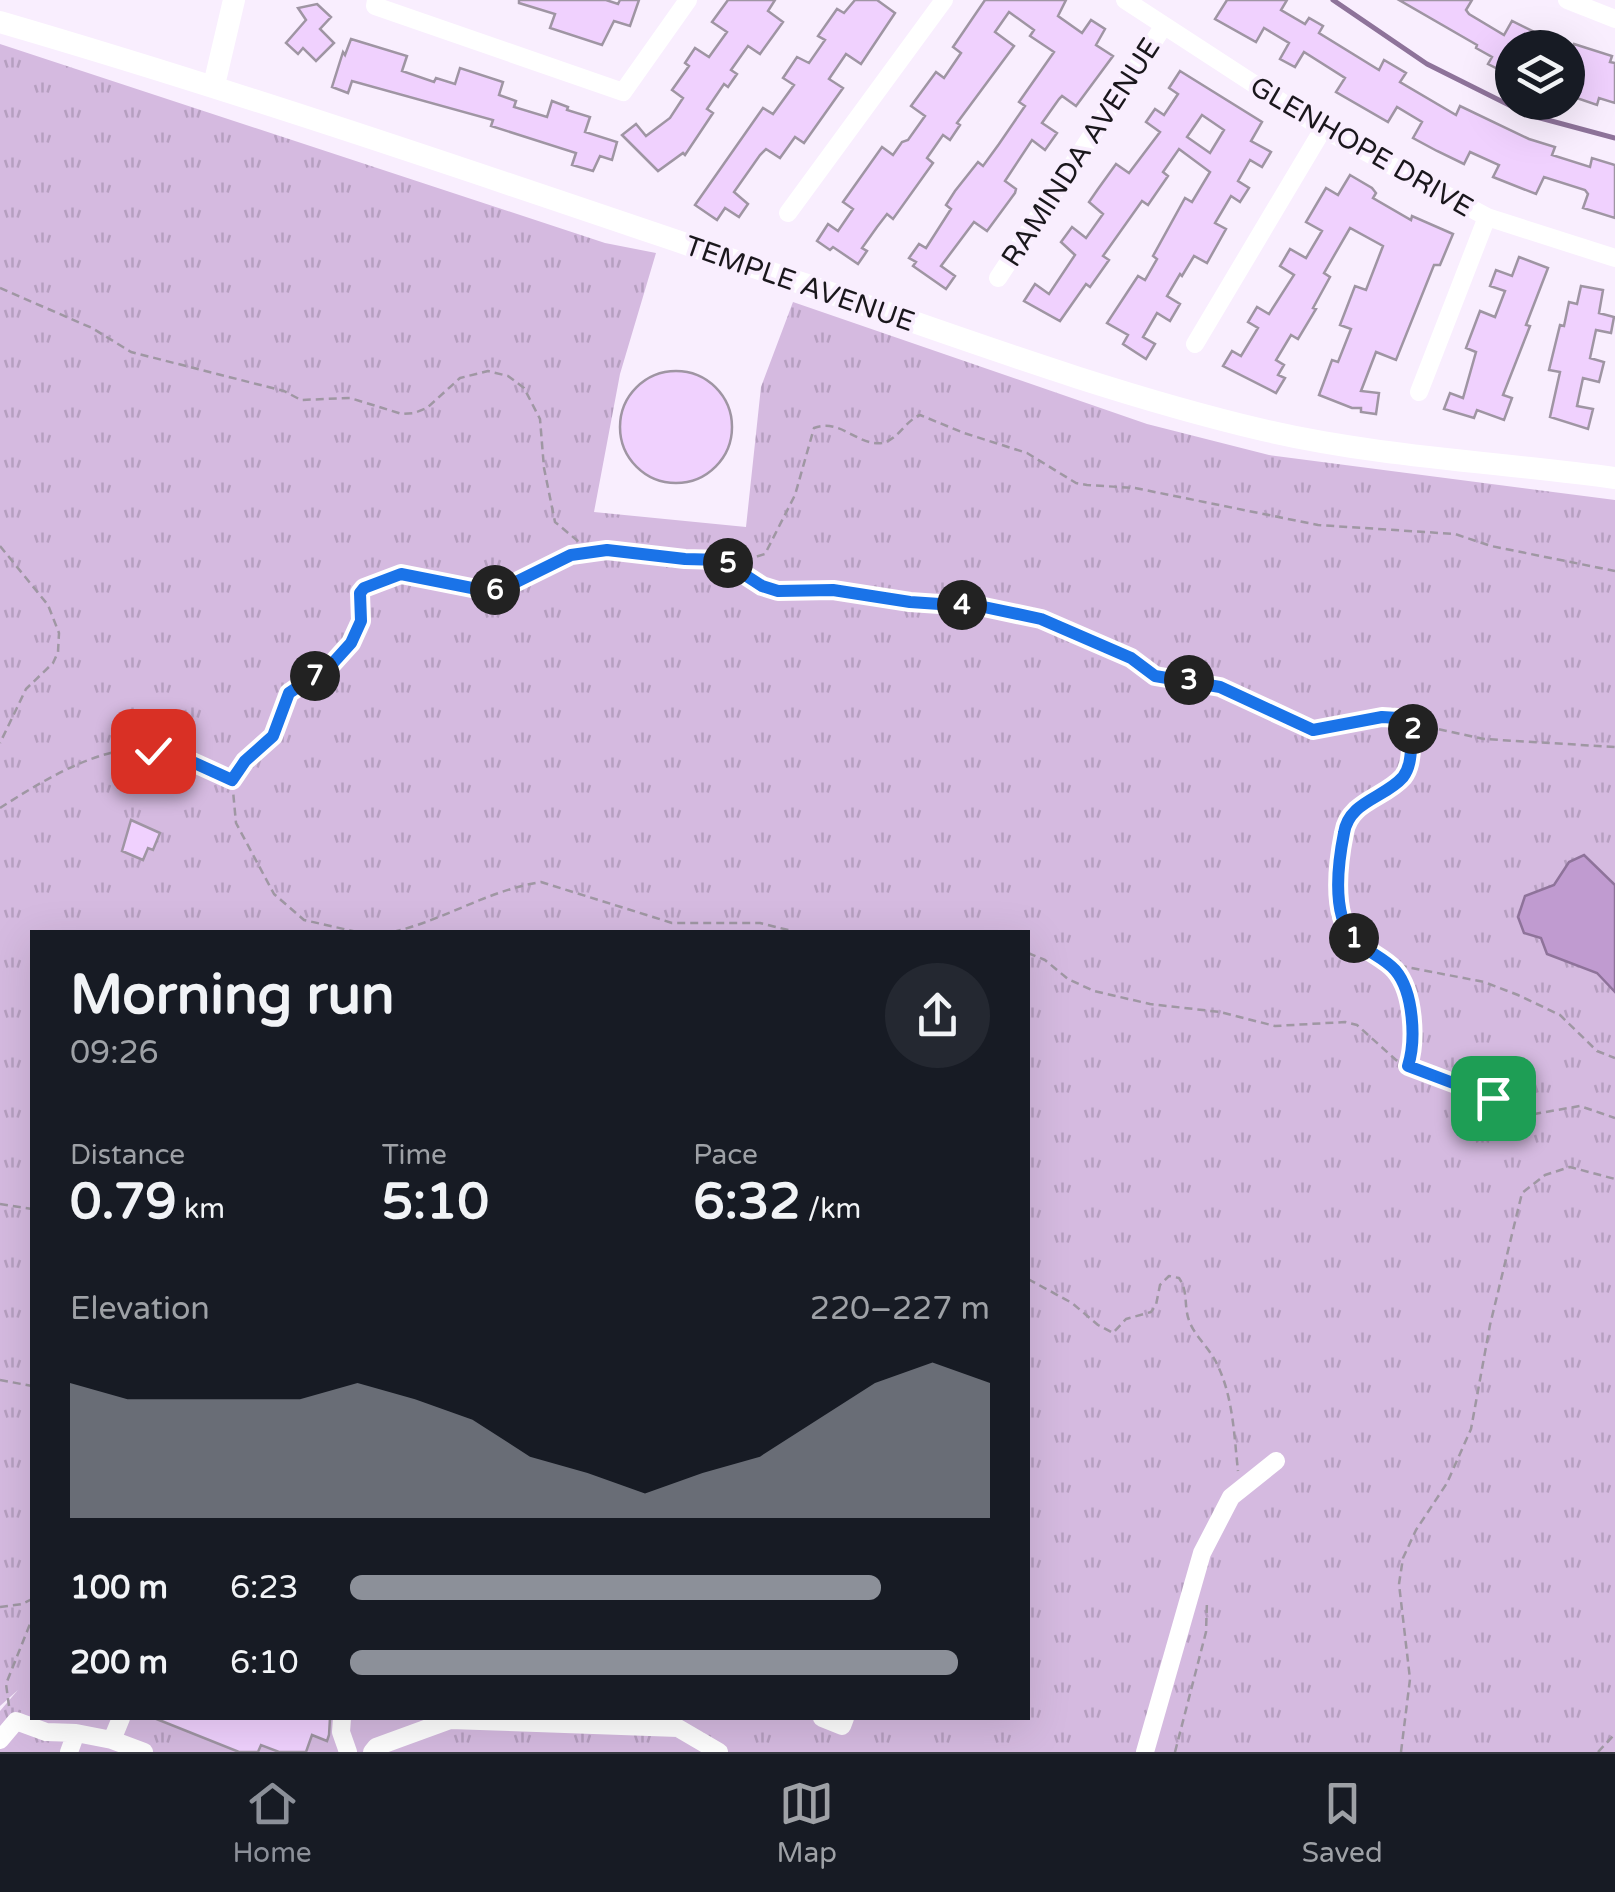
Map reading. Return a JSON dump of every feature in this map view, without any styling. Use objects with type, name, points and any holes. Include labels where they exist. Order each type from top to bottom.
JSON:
[{"type":"main road","points":[[214,85],[234,0]]},
{"type":"main road","name":"TEMPLE AVENUE","points":[[0,22],[214,85],[1104,387],[1267,431],[1423,457],[1615,478]]},
{"type":"street","points":[[376,3],[624,92],[688,0]]},
{"type":"street","points":[[788,213],[944,0]]},
{"type":"street","name":"GLENHOPE DRIVE","points":[[1125,0],[1322,129],[1487,217],[1615,258]]},
{"type":"street","points":[[1567,0],[1615,19]]},
{"type":"street","name":"RAMINDA AVENUE","points":[[998,278],[1163,27]]},
{"type":"street","points":[[1196,344],[1322,129]]},
{"type":"street","points":[[1419,392],[1487,217]]},
{"type":"street","points":[[1145,1752],[1202,1553],[1231,1496],[1276,1461]]},
{"type":"street","points":[[112,1740],[119,1720]]},
{"type":"street","points":[[342,1720],[341,1732],[348,1752]]},
{"type":"street","points":[[372,1752],[376,1747],[450,1720]]},
{"type":"street","points":[[514,1720],[680,1723],[719,1752]]},
{"type":"street","points":[[0,1740],[16,1721],[46,1732],[112,1740],[144,1752]]},
{"type":"street","points":[[69,1752],[76,1733]]},
{"type":"path","points":[[0,288],[92,328],[131,352],[284,391],[301,400],[350,398],[414,414],[460,378],[488,371],[508,376],[524,388],[540,418],[554,522],[590,551]]},
{"type":"path","points":[[730,564],[766,554],[795,495],[814,428],[834,426],[878,443],[894,438],[906,423],[920,415],[975,438],[1028,453],[1087,486],[1135,488],[1318,524],[1455,534],[1615,571]]},
{"type":"path","points":[[0,546],[48,605],[59,644],[52,663],[26,689],[0,743]]},
{"type":"path","points":[[348,930],[304,920],[274,894],[236,822],[232,780],[245,761],[273,736],[289,693],[332,664],[351,643],[361,621],[360,593],[364,588],[401,574],[482,590],[502,589],[558,561],[590,551],[722,560],[762,586],[778,591],[833,590],[910,602],[984,607],[1041,619],[1131,658],[1155,676],[1220,687],[1313,730],[1382,717],[1484,740],[1615,747]]},
{"type":"path","points":[[1408,1066],[1414,1039],[1407,1001],[1394,969],[1361,946],[1342,918],[1339,882],[1344,828],[1372,796],[1404,775],[1410,765],[1415,725]]},
{"type":"path","points":[[0,808],[119,750],[166,750],[232,780]]},
{"type":"path","points":[[399,930],[451,914],[519,885],[540,882],[672,924],[760,924],[787,930]]},
{"type":"path","points":[[1030,955],[1046,960],[1068,979],[1094,990],[1150,1004],[1220,1012],[1275,1026],[1345,1022],[1357,1025],[1396,1060],[1473,1089],[1522,1116],[1580,1106],[1615,1118]]},
{"type":"path","points":[[1384,963],[1484,982],[1560,1015],[1598,1051],[1615,1058]]},
{"type":"path","points":[[1401,1752],[1410,1678],[1399,1584],[1403,1558],[1447,1483],[1470,1429],[1522,1193],[1545,1175],[1570,1167],[1615,1179]]},
{"type":"path","points":[[0,1204],[30,1209]]},
{"type":"path","points":[[1030,1281],[1114,1332],[1126,1318],[1152,1312],[1160,1285],[1169,1276],[1180,1278],[1187,1289],[1186,1314],[1218,1365],[1228,1394],[1238,1472],[1231,1496]]},
{"type":"path","points":[[0,1380],[30,1386]]},
{"type":"path","points":[[1175,1752],[1206,1632],[1207,1595]]},
{"type":"path","points":[[0,1607],[30,1600]]},
{"type":"path","points":[[16,1721],[6,1701],[6,1684],[30,1624]]},
{"type":"path","points":[[1598,1752],[1615,1734]]},
{"type":"green space","points":[[0,44],[605,243],[656,253],[620,374],[594,512],[746,527],[761,387],[793,302],[1147,424],[1269,455],[1615,500],[1615,1752],[0,1752],[0,1711],[18,1690],[0,1706]]},
{"type":"shaded area","points":[[1584,855],[1615,885],[1615,992],[1597,973],[1547,954],[1541,938],[1524,933],[1518,917],[1525,896],[1554,885],[1569,862]]},
{"type":"building","points":[[519,0],[606,0],[618,4],[620,0],[639,0],[630,26],[614,21],[602,45],[550,28],[555,14]]},
{"type":"building","points":[[728,0],[775,0],[768,11],[783,22],[760,54],[748,46],[731,70],[737,74],[728,87],[724,84],[707,109],[713,113],[685,155],[658,171],[622,135],[636,124],[646,136],[670,118],[683,98],[672,90],[689,66],[685,63],[695,48],[709,57],[727,32],[712,22]]},
{"type":"building","points":[[855,0],[877,0],[895,13],[861,64],[846,54],[829,79],[843,88],[804,143],[795,137],[780,158],[766,149],[760,155],[734,192],[748,204],[739,217],[725,208],[717,220],[695,205],[763,108],[773,114],[794,85],[783,78],[797,57],[809,63],[825,40],[818,36],[837,9],[844,13]]},
{"type":"building","points":[[985,0],[1066,0],[1058,16],[1082,33],[1091,20],[1105,29],[1096,45],[1113,56],[1076,106],[1062,96],[1059,99],[1042,123],[1057,133],[1045,150],[1032,140],[1005,181],[1016,189],[1015,193],[987,231],[974,222],[941,266],[955,276],[946,289],[913,266],[916,262],[909,258],[919,244],[926,248],[951,209],[946,205],[955,191],[978,162],[983,166],[999,144],[1025,106],[1019,102],[1054,52],[1030,36],[1034,30],[1009,12],[995,32],[1014,46],[957,123],[960,125],[950,140],[943,135],[927,158],[933,163],[893,219],[887,214],[862,248],[867,251],[858,264],[833,247],[830,250],[817,241],[828,224],[838,231],[853,209],[843,202],[882,147],[893,155],[925,116],[911,106],[936,72],[944,78],[961,53],[953,47]]},
{"type":"building","points":[[1227,0],[1287,0],[1281,10],[1305,24],[1309,18],[1323,26],[1319,33],[1379,70],[1384,60],[1406,73],[1400,82],[1456,115],[1460,106],[1555,147],[1552,155],[1590,167],[1592,158],[1615,165],[1615,218],[1583,208],[1588,194],[1585,190],[1544,177],[1536,194],[1493,177],[1499,165],[1470,152],[1464,164],[1413,138],[1422,122],[1397,107],[1388,122],[1336,92],[1345,78],[1304,52],[1295,67],[1280,59],[1289,43],[1264,28],[1256,42],[1215,19]]},
{"type":"building","points":[[1399,0],[1472,0],[1466,10],[1469,14],[1496,30],[1495,68],[1488,64],[1492,57]]},
{"type":"building","points":[[317,4],[331,17],[320,29],[334,43],[316,61],[303,48],[298,54],[286,43],[306,20],[298,8]]},
{"type":"building","points":[[1512,21],[1530,30],[1507,30]]},
{"type":"building","points":[[351,39],[407,56],[402,71],[434,82],[436,78],[455,84],[460,68],[503,82],[499,95],[516,101],[514,107],[547,117],[552,101],[590,117],[585,132],[617,142],[612,160],[600,156],[593,171],[572,165],[576,153],[491,126],[493,120],[352,81],[348,93],[332,87]]},
{"type":"building","points":[[1585,47],[1612,56],[1610,62],[1615,63],[1615,103],[1599,98],[1597,105],[1585,101]]},
{"type":"building","points":[[1180,71],[1262,122],[1251,141],[1271,152],[1262,167],[1250,160],[1238,181],[1249,188],[1240,202],[1231,196],[1215,223],[1226,229],[1207,263],[1194,256],[1180,274],[1167,296],[1180,304],[1170,321],[1157,313],[1143,337],[1155,344],[1146,359],[1123,344],[1128,335],[1107,323],[1138,276],[1145,280],[1157,259],[1153,256],[1185,198],[1192,202],[1210,172],[1179,149],[1163,172],[1168,176],[1148,205],[1142,201],[1103,256],[1109,260],[1060,321],[1024,301],[1035,284],[1049,294],[1075,255],[1061,242],[1072,227],[1086,238],[1103,214],[1089,202],[1098,189],[1116,164],[1129,173],[1160,132],[1146,122],[1155,109],[1164,115],[1178,94],[1169,88]],"holes":[[[1202,115],[1224,130],[1210,153],[1187,137]]]},
{"type":"building","points":[[1350,175],[1372,188],[1376,193],[1373,198],[1411,220],[1412,216],[1453,234],[1440,265],[1434,265],[1396,360],[1376,352],[1361,391],[1379,393],[1376,414],[1319,395],[1332,360],[1338,362],[1351,329],[1340,325],[1355,286],[1366,290],[1383,246],[1350,228],[1324,273],[1330,277],[1313,308],[1316,309],[1298,339],[1291,335],[1276,360],[1284,365],[1278,375],[1285,378],[1276,393],[1223,366],[1232,351],[1241,356],[1258,328],[1248,322],[1257,307],[1269,314],[1294,275],[1280,266],[1290,249],[1306,258],[1322,231],[1306,222],[1326,188],[1338,195]]},
{"type":"building","points":[[1519,257],[1548,268],[1503,395],[1512,398],[1504,420],[1477,410],[1474,418],[1444,409],[1450,393],[1463,398],[1476,352],[1466,348],[1480,311],[1495,317],[1505,291],[1490,286],[1496,270],[1512,276]]},
{"type":"building","points":[[1581,286],[1603,290],[1599,313],[1614,317],[1611,333],[1596,330],[1590,358],[1604,362],[1599,382],[1583,378],[1577,406],[1593,409],[1588,429],[1550,417],[1560,372],[1549,370],[1560,325],[1564,326],[1569,302],[1577,304]]},
{"type":"building","points":[[676,371],[698,375],[716,387],[728,405],[732,427],[728,449],[716,467],[698,479],[676,483],[654,479],[636,467],[624,449],[620,427],[624,405],[636,387],[654,375]]},
{"type":"building","points":[[131,820],[160,833],[153,850],[148,848],[143,860],[122,851]]},
{"type":"building","points":[[159,1720],[330,1720],[327,1741],[312,1735],[306,1752],[279,1752],[261,1745],[258,1752],[239,1752]]},
{"type":"waterway","points":[[1333,0],[1427,64],[1529,115],[1615,138]]},
{"type":"route","points":[[153,751],[166,750],[232,780],[245,761],[273,736],[289,693],[332,664],[351,643],[361,621],[360,593],[364,588],[401,574],[482,590],[502,589],[571,555],[607,550],[722,560],[762,586],[778,591],[833,590],[910,602],[984,607],[1041,619],[1131,658],[1155,676],[1220,687],[1313,730],[1382,717],[1415,725],[1410,765],[1404,775],[1372,796],[1344,828],[1339,882],[1342,918],[1352,936],[1370,955],[1394,969],[1400,980],[1414,1039],[1408,1066],[1493,1098]]}]
